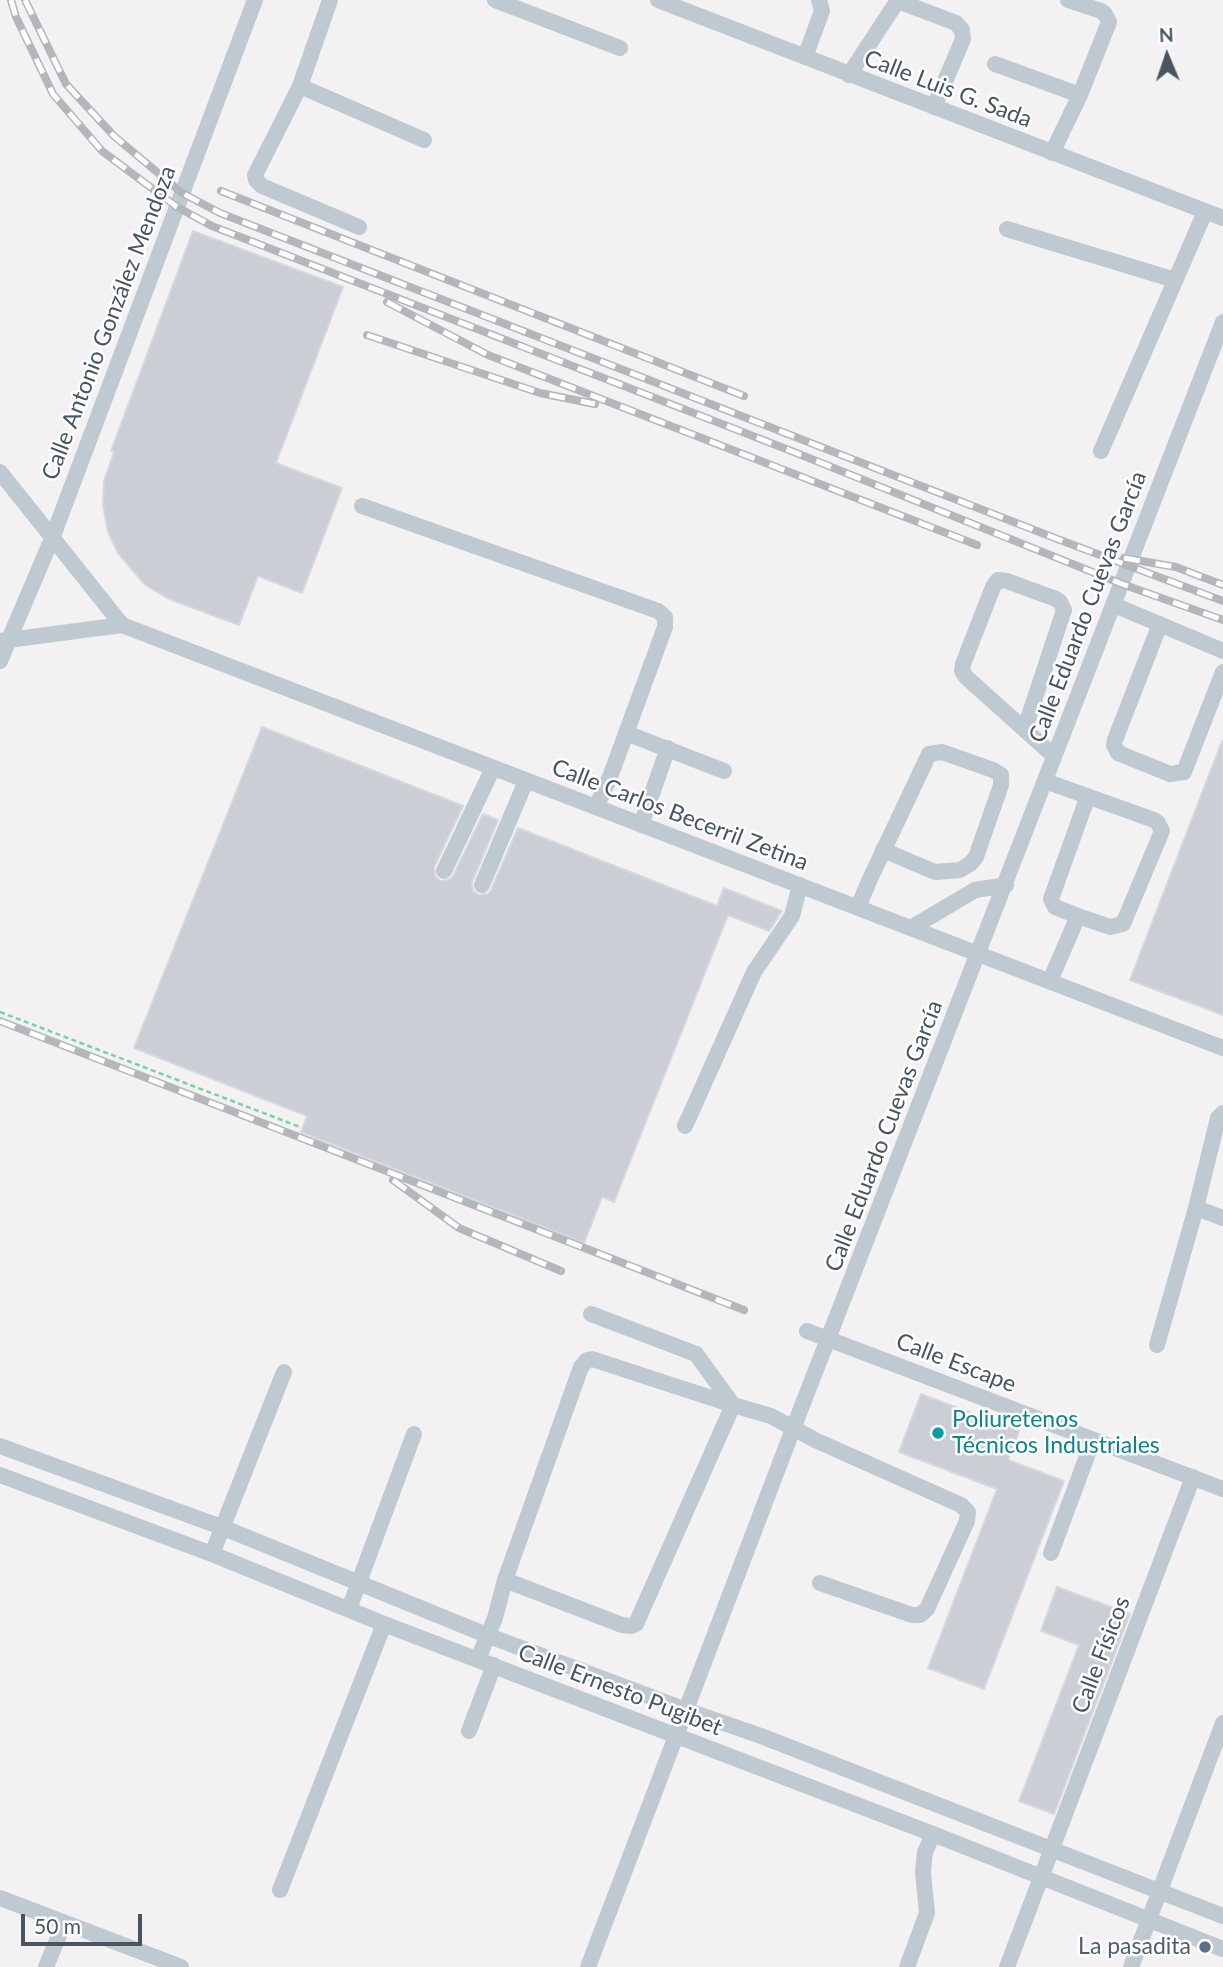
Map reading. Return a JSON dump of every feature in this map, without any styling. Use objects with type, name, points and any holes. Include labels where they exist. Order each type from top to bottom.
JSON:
[{"type":"street","name":"Calle Antonio González Mendoza","points":[[0,661],[4,640],[53,536],[255,0]]},
{"type":"street","points":[[330,0],[300,86],[256,170],[256,180],[262,186],[359,227]]},
{"type":"street","points":[[495,0],[620,48]]},
{"type":"street","name":"Calle Luis G. Sada","points":[[657,0],[1223,218]]},
{"type":"street","points":[[804,57],[821,10],[820,0]]},
{"type":"street","points":[[849,75],[898,0],[956,23],[962,30],[962,39],[934,107]]},
{"type":"street","points":[[1052,153],[1080,95],[1109,22],[1105,13],[1068,0]]},
{"type":"street","points":[[995,64],[1080,95]]},
{"type":"street","points":[[300,86],[424,140]]},
{"type":"street","points":[[1101,451],[1205,212]]},
{"type":"street","points":[[1007,229],[1175,280]]},
{"type":"street","name":"Calle Eduardo Cuevas García","points":[[588,1967],[793,1429],[1223,321]]},
{"type":"street","points":[[0,472],[122,625]]},
{"type":"street","points":[[362,506],[662,614],[665,627],[596,807]]},
{"type":"street","points":[[1025,728],[1064,610],[1056,599],[998,580],[962,671],[1054,756]]},
{"type":"street","points":[[1114,604],[1223,651]]},
{"type":"street","points":[[1160,624],[1115,740],[1118,753],[1170,774],[1184,772],[1223,672]]},
{"type":"street","name":"Calle Carlos Becerril Zetina","points":[[4,640],[122,625],[1223,1048]]},
{"type":"street","points":[[626,733],[724,771]]},
{"type":"street","points":[[641,825],[668,748]]},
{"type":"street","points":[[858,908],[883,850],[926,758],[933,752],[942,751],[1001,775],[1001,785],[989,821],[976,857],[970,864],[960,870],[935,872],[883,850]]},
{"type":"street","points":[[444,871],[493,768]]},
{"type":"street","points":[[482,885],[526,780]]},
{"type":"street","points":[[1045,781],[1088,796],[1158,822],[1162,831],[1122,924],[1110,927],[1055,907],[1051,899],[1088,796]]},
{"type":"street","points":[[685,1126],[754,972],[792,916],[800,885]]},
{"type":"street","points":[[911,928],[975,890],[1006,885]]},
{"type":"street","points":[[1049,981],[1078,916]]},
{"type":"street","points":[[1157,1345],[1196,1208],[1218,1118],[1223,1113]]},
{"type":"street","points":[[1196,1208],[1223,1218]]},
{"type":"street","points":[[591,1314],[696,1354],[733,1405]]},
{"type":"street","name":"Calle Escape","points":[[807,1331],[1223,1489]]},
{"type":"street","points":[[469,1731],[486,1662],[489,1636],[505,1580],[581,1367],[587,1360],[597,1360],[771,1416],[793,1429],[961,1505],[968,1512],[962,1533],[927,1609],[920,1615],[912,1615],[820,1583]]},
{"type":"street","points":[[212,1554],[284,1372]]},
{"type":"street","points":[[505,1580],[622,1625],[635,1624],[733,1405]]},
{"type":"street","points":[[349,1609],[414,1434]]},
{"type":"street","points":[[1051,1553],[1093,1440]]},
{"type":"street","name":"Calle Ernesto Pugibet","points":[[0,1446],[224,1528],[489,1636],[761,1736],[1223,1916]]},
{"type":"street","name":"Calle Ernesto Pugibet","points":[[0,1475],[212,1554],[384,1624],[933,1833],[1223,1949]]},
{"type":"street","name":"Calle Físicos","points":[[1007,1967],[1193,1477]]},
{"type":"street","points":[[105,1515],[117,1488]]},
{"type":"street","points":[[280,1891],[384,1624]]},
{"type":"street","points":[[1131,1967],[1223,1723]]},
{"type":"street","points":[[749,1763],[761,1736]]},
{"type":"street","points":[[827,1793],[837,1765]]},
{"type":"street","points":[[895,1819],[905,1792]]},
{"type":"street","points":[[907,1967],[927,1913],[923,1872],[925,1852],[933,1833]]},
{"type":"street","points":[[0,1898],[181,1967]]},
{"type":"street","points":[[46,1967],[64,1923]]},
{"type":"path","points":[[0,1012],[300,1127]]},
{"type":"building","points":[[193,231],[343,287],[276,463],[342,488],[302,593],[258,576],[239,625],[169,599],[144,584],[118,553],[108,532],[103,505],[104,481],[114,452],[111,451]]},
{"type":"building","points":[[262,727],[463,806],[434,867],[435,876],[440,881],[449,880],[453,876],[483,814],[498,820],[472,882],[473,891],[479,895],[488,894],[491,890],[518,828],[717,906],[724,888],[782,911],[769,931],[728,915],[614,1202],[602,1197],[584,1243],[301,1132],[307,1116],[134,1048]]},
{"type":"building","points":[[1223,741],[1223,1015],[1130,980]]},
{"type":"building","points":[[921,1394],[1019,1431],[1008,1460],[1064,1481],[984,1689],[928,1668],[997,1489],[899,1452]]},
{"type":"building","points":[[1057,1587],[1130,1614],[1054,1814],[1019,1801],[1079,1645],[1041,1631]]},
{"type":"railway","points":[[11,0],[16,17],[53,94],[102,151],[177,207],[212,226],[794,452],[1122,584],[1223,620]]},
{"type":"railway","points":[[25,0],[66,84],[114,136],[182,193],[220,213],[1223,601]]},
{"type":"railway","points":[[221,191],[744,396]]},
{"type":"railway","points":[[387,302],[488,355],[977,545]]},
{"type":"railway","points":[[367,335],[540,393],[595,404]]},
{"type":"railway","points":[[1124,558],[1176,567],[1223,585]]},
{"type":"railway","points":[[0,1021],[744,1310]]},
{"type":"railway","points":[[393,1180],[459,1228],[561,1271]]},
{"type":"place","name":"Poliuretenos Técnicos Industriales","points":[[938,1433]]},
{"type":"place","name":"La pasadita","points":[[1205,1947]]}]
